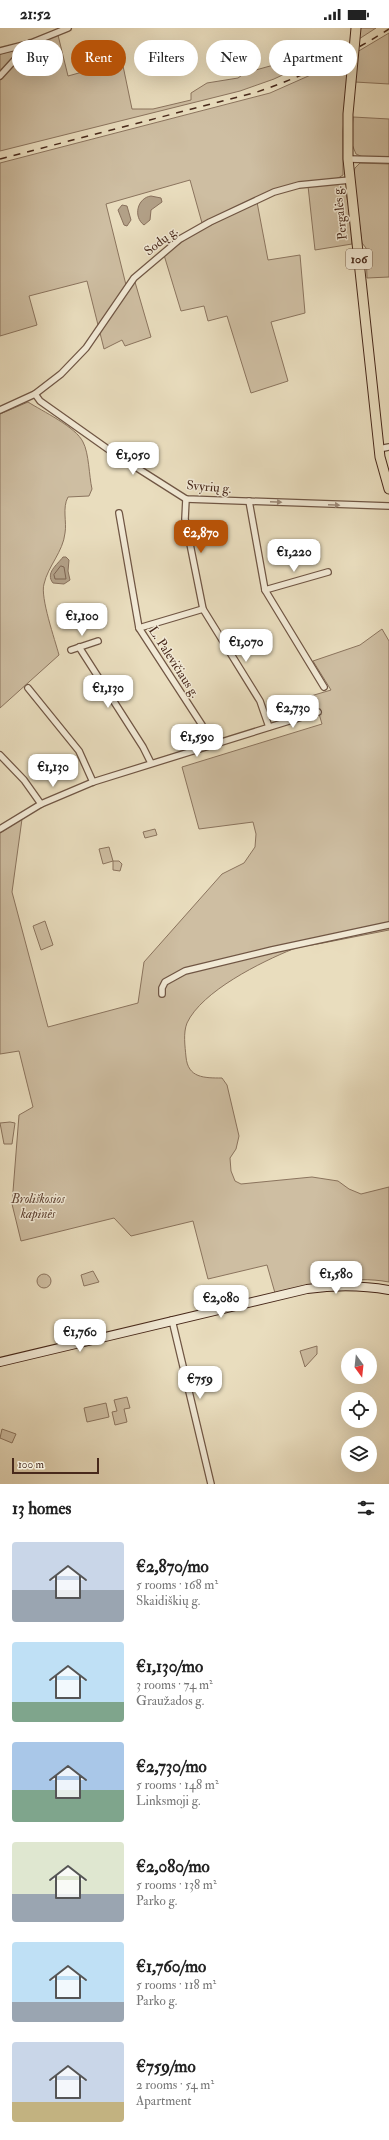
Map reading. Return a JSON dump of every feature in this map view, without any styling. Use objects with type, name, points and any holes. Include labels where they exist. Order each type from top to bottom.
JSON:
[{"type":"main road","name":"Pergalės g.","points":[[356,28],[348,114],[348,159],[379,449],[383,471],[389,489]]},
{"type":"main road","points":[[0,1362],[172,1320],[282,1295],[335,1285],[368,1286],[389,1290]]},
{"type":"street","points":[[38,40],[68,28]]},
{"type":"street","points":[[0,51],[12,48]]},
{"type":"street","points":[[0,76],[12,63]]},
{"type":"street","points":[[348,159],[389,160]]},
{"type":"street","name":"Sodų g.","points":[[0,410],[35,394],[61,374],[86,348],[134,278],[180,239],[210,222],[274,192],[300,185],[350,180]]},
{"type":"street","name":"Svyrių g.","points":[[35,394],[40,401],[112,452],[186,499],[389,506]]},
{"type":"street","points":[[379,449],[389,447]]},
{"type":"street","points":[[186,499],[185,519],[202,609],[260,701],[269,727]]},
{"type":"street","points":[[249,501],[265,590],[324,687]]},
{"type":"street","name":"L. Palevičiaus g.","points":[[119,513],[139,628],[202,725]]},
{"type":"street","points":[[265,590],[328,572]]},
{"type":"street","points":[[139,628],[202,609]]},
{"type":"street","points":[[71,650],[98,641]]},
{"type":"street","points":[[79,647],[143,747],[151,763]]},
{"type":"street","points":[[28,688],[79,752],[93,782]]},
{"type":"street","points":[[0,829],[41,804],[93,782],[318,712]]},
{"type":"street","points":[[0,755],[24,780],[41,804]]},
{"type":"street","points":[[162,994],[162,988],[165,982],[185,971],[272,950],[389,925]]},
{"type":"street","points":[[172,1320],[212,1484]]},
{"type":"green space","points":[[360,28],[376,28],[359,39]]},
{"type":"green space","points":[[389,33],[389,84],[355,82],[355,76],[357,76],[357,52]]},
{"type":"green space","points":[[58,35],[59,40],[46,40]]},
{"type":"green space","points":[[12,51],[12,76],[63,76],[63,56],[68,76],[125,76],[132,109],[153,109],[191,100],[191,93],[207,83],[238,78],[241,76],[261,76],[261,69],[269,66],[269,76],[280,76],[240,91],[0,151],[0,54]]},
{"type":"green space","points":[[308,76],[348,76],[343,131],[343,175],[339,178],[330,180],[305,182],[278,188],[202,223],[190,180],[106,204],[126,285],[98,325],[87,281],[29,296],[37,325],[0,336],[0,163],[270,93]]},
{"type":"green space","points":[[353,117],[389,119],[389,158],[363,157],[356,154],[351,142]]},
{"type":"green space","points":[[360,163],[389,164],[389,277],[367,278],[366,248],[362,243],[353,175],[355,168]]},
{"type":"green space","points":[[340,184],[346,194],[348,203],[352,244],[315,250],[308,186]]},
{"type":"green space","points":[[257,202],[268,260],[300,255],[305,313],[271,322],[288,381],[251,393],[227,316],[208,321],[204,306],[181,311],[164,255],[193,234]]},
{"type":"green space","points":[[135,282],[151,337],[125,346],[122,340],[104,349],[100,333],[117,305]]},
{"type":"green space","points":[[28,402],[66,425],[79,436],[87,452],[92,489],[89,496],[68,497],[65,506],[64,540],[44,584],[43,590],[46,608],[59,655],[0,708],[0,414]]},
{"type":"green space","name":"Broliškosios kapinės","points":[[382,629],[389,641],[389,930],[296,948],[249,970],[219,989],[205,1000],[187,1023],[185,1040],[187,1064],[190,1069],[194,1073],[203,1077],[222,1078],[227,1085],[239,1136],[236,1149],[230,1158],[231,1171],[235,1181],[241,1184],[312,1177],[338,1181],[349,1189],[361,1194],[389,1187],[389,1282],[375,1280],[346,1280],[317,1284],[275,1293],[267,1265],[208,1279],[193,1221],[131,1236],[114,1218],[21,1241],[12,1204],[19,1115],[33,1107],[19,1051],[0,1054],[0,833],[22,819],[12,892],[48,1027],[138,1003],[144,962],[222,874],[244,863],[255,847],[256,834],[253,822],[199,829],[182,767],[322,724],[317,707],[272,720],[267,709],[331,690],[313,661],[360,645]]},
{"type":"green space","points":[[155,829],[157,835],[145,838],[143,832]]},
{"type":"green space","points":[[109,847],[113,861],[103,864],[99,849]]},
{"type":"green space","points":[[113,861],[119,861],[122,864],[120,871],[113,870]]},
{"type":"green space","points":[[45,921],[53,945],[41,950],[33,926]]},
{"type":"green space","points":[[0,1123],[15,1123],[12,1144],[4,1144]]},
{"type":"green space","points":[[93,1271],[99,1282],[84,1286],[81,1275]]},
{"type":"green space","points":[[41,1274],[47,1274],[51,1278],[51,1284],[47,1288],[41,1288],[37,1284],[37,1278]]},
{"type":"green space","points":[[317,1346],[317,1354],[305,1367],[300,1351]]},
{"type":"green space","points":[[127,1397],[130,1408],[124,1409],[127,1422],[115,1425],[112,1412],[117,1411],[114,1400]]},
{"type":"green space","points":[[106,1403],[109,1417],[87,1422],[84,1408]]},
{"type":"green space","points":[[2,1429],[16,1434],[12,1443],[0,1438]]},
{"type":"water","points":[[151,196],[161,198],[162,202],[151,210],[150,220],[144,225],[138,217],[138,208],[142,200]]},
{"type":"water","points":[[122,205],[127,206],[131,220],[127,226],[124,225],[118,210]]},
{"type":"water","points":[[63,557],[66,557],[69,560],[68,571],[70,580],[64,584],[53,583],[50,576],[51,572]]},
{"type":"railway","points":[[0,159],[257,92],[292,79],[325,64],[358,48],[389,29]]}]
